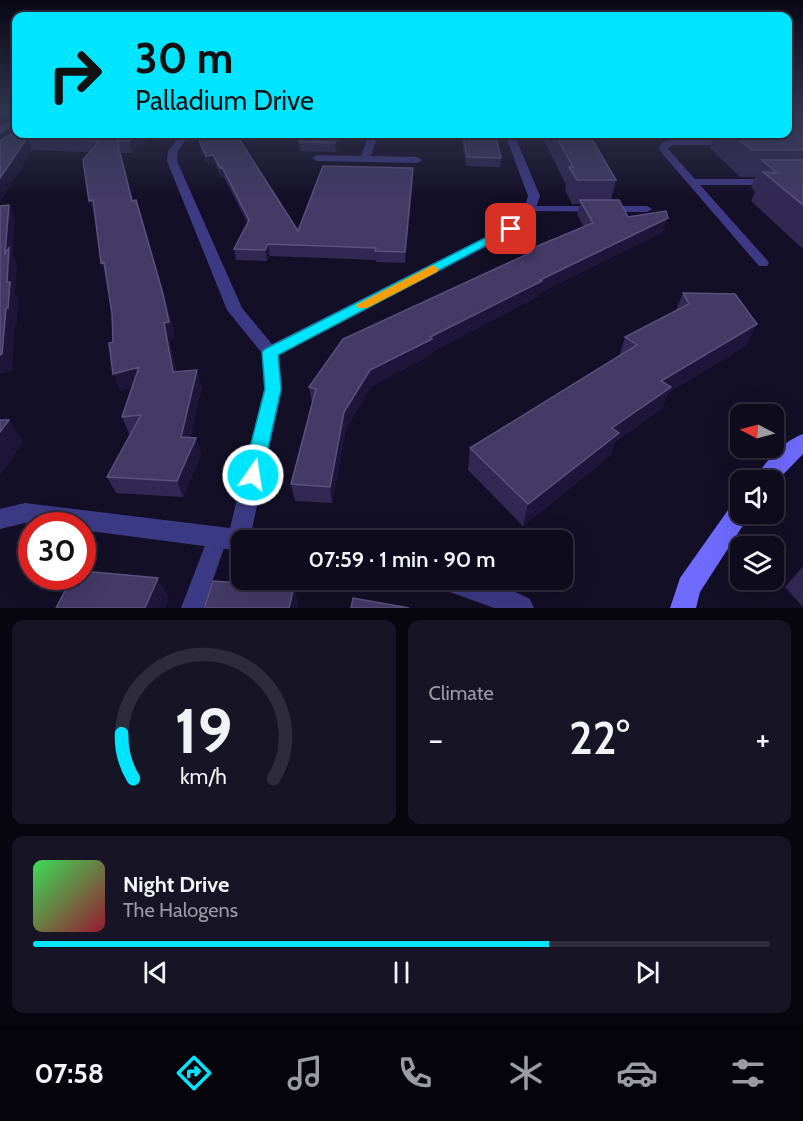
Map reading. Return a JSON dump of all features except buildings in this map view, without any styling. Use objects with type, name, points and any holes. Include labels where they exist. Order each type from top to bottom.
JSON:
[{"type":"main road","points":[[773,470],[782,459],[803,442]]},
{"type":"main road","points":[[683,608],[689,587],[732,524]]},
{"type":"street","points":[[180,141],[173,151],[172,161],[193,215],[235,310],[270,352],[273,389],[234,530]]},
{"type":"street","points":[[365,159],[370,141]]},
{"type":"street","points":[[270,352],[511,229],[530,209],[534,196],[512,141]]},
{"type":"street","points":[[317,158],[417,160]]},
{"type":"street","points":[[0,519],[25,513],[231,539]]},
{"type":"street","points":[[484,590],[521,608]]},
{"type":"lane","points":[[744,142],[674,142],[665,145],[663,149],[763,263]]},
{"type":"lane","points":[[692,182],[803,182]]},
{"type":"lane","points":[[530,209],[647,209]]},
{"type":"lane","points":[[192,608],[231,541]]},
{"type":"slow traffic","points":[[363,305],[433,269]]},
{"type":"route","points":[[253,475],[273,389],[270,352],[511,229]]}]
